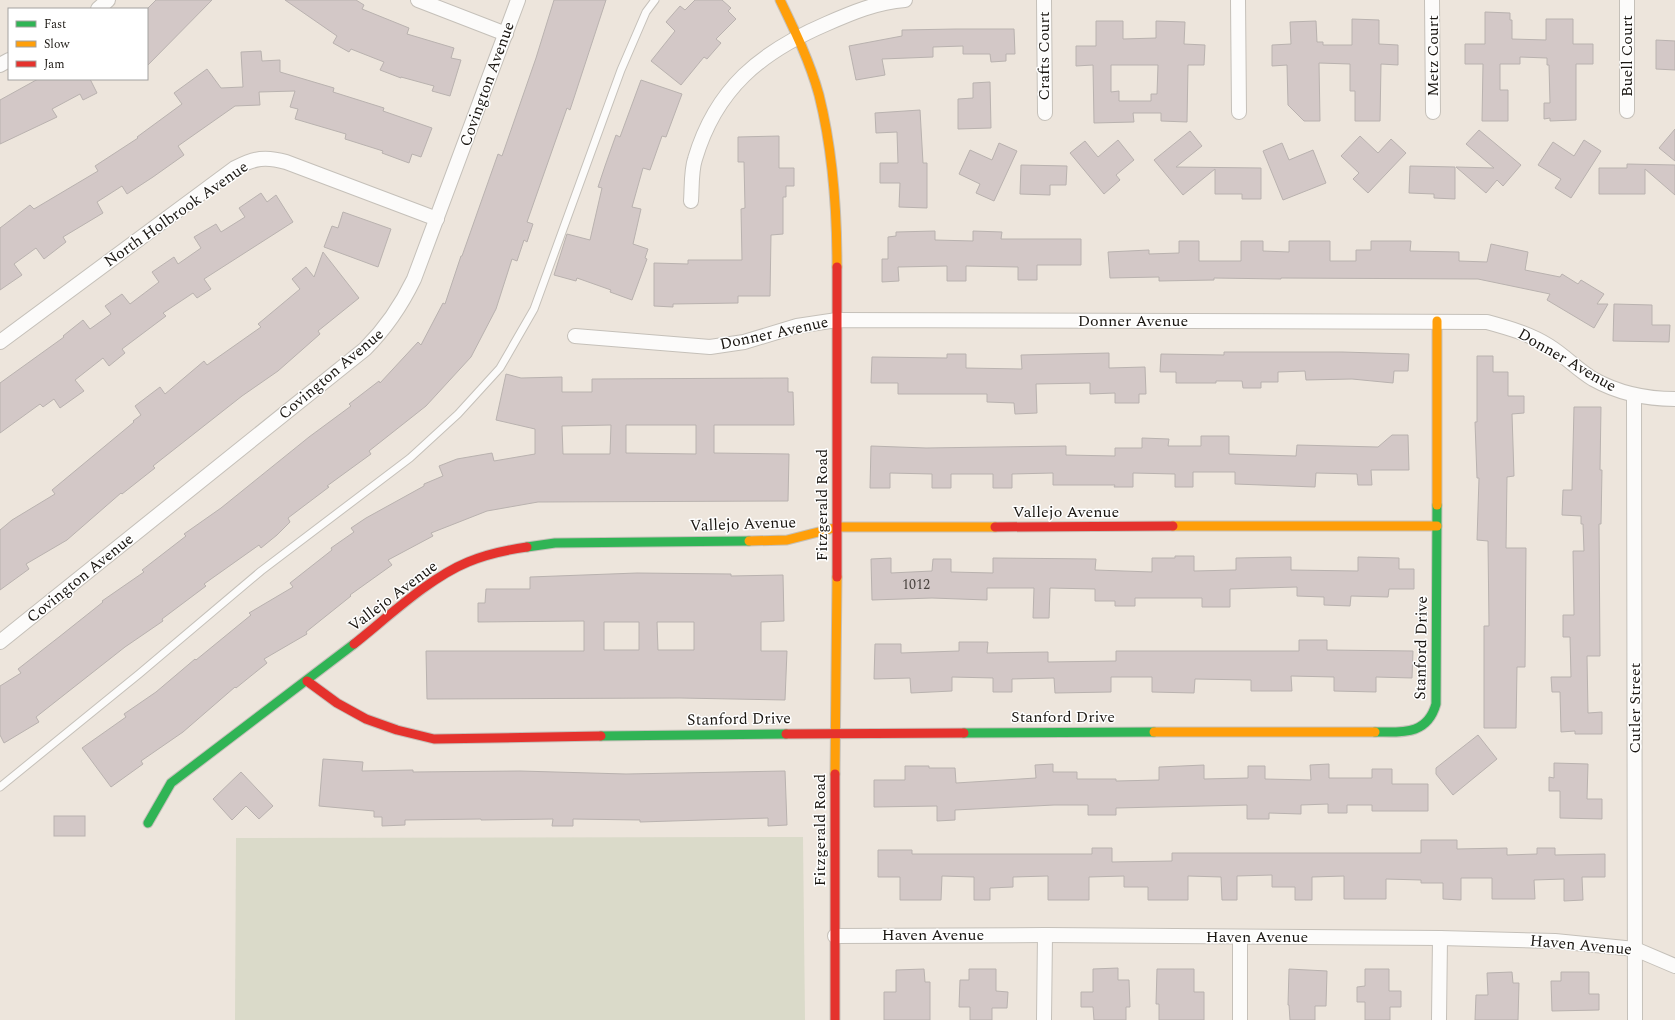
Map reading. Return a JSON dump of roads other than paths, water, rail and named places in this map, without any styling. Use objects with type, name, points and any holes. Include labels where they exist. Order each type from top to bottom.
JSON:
[{"type":"street","points":[[99,8],[108,0]]},
{"type":"street","points":[[418,0],[506,34]]},
{"type":"street","name":"Covington Avenue","points":[[0,642],[365,349],[386,327],[404,301],[414,279],[518,0]]},
{"type":"street","name":"Fitzgerald Road","points":[[780,0],[798,36],[819,95],[831,157],[835,207],[838,527],[834,733],[835,1020]]},
{"type":"street","points":[[691,201],[694,160],[704,134],[719,106],[733,86],[756,64],[776,49],[798,36],[855,12],[894,1],[905,0]]},
{"type":"street","name":"Crafts Court","points":[[1044,0],[1045,113]]},
{"type":"street","points":[[1238,0],[1239,112]]},
{"type":"street","name":"Metz Court","points":[[1432,0],[1433,112]]},
{"type":"street","name":"Buell Court","points":[[1627,0],[1627,111]]},
{"type":"street","name":"North Holbrook Avenue","points":[[0,342],[235,168],[251,160],[269,158],[286,162],[437,219]]},
{"type":"street","name":"Donner Avenue","points":[[575,336],[710,347],[744,342],[797,326],[837,320],[1487,322],[1521,332],[1550,346],[1592,379],[1634,396],[1675,399]]},
{"type":"street","name":"Stanford Drive","points":[[307,681],[336,704],[367,720],[404,733],[434,739],[834,733],[1407,732],[1419,729],[1429,721],[1435,710],[1437,697],[1437,321]]},
{"type":"street","name":"Cutler Street","points":[[1634,396],[1635,1020]]},
{"type":"street","name":"Vallejo Avenue","points":[[148,822],[171,783],[307,681],[434,581],[467,562],[503,550],[555,543],[780,541],[796,539],[819,531],[838,527],[1437,526]]},
{"type":"street","points":[[1044,1020],[1045,935]]},
{"type":"street","name":"Haven Avenue","points":[[835,936],[1045,935],[1440,938],[1555,941],[1635,949],[1675,966]]},
{"type":"street","points":[[1240,937],[1240,1020]]},
{"type":"street","points":[[1439,1020],[1440,938]]},
{"type":"lane","points":[[0,787],[139,674],[261,571],[410,458],[458,414],[500,368],[534,309],[621,70],[646,12],[655,0]]}]
